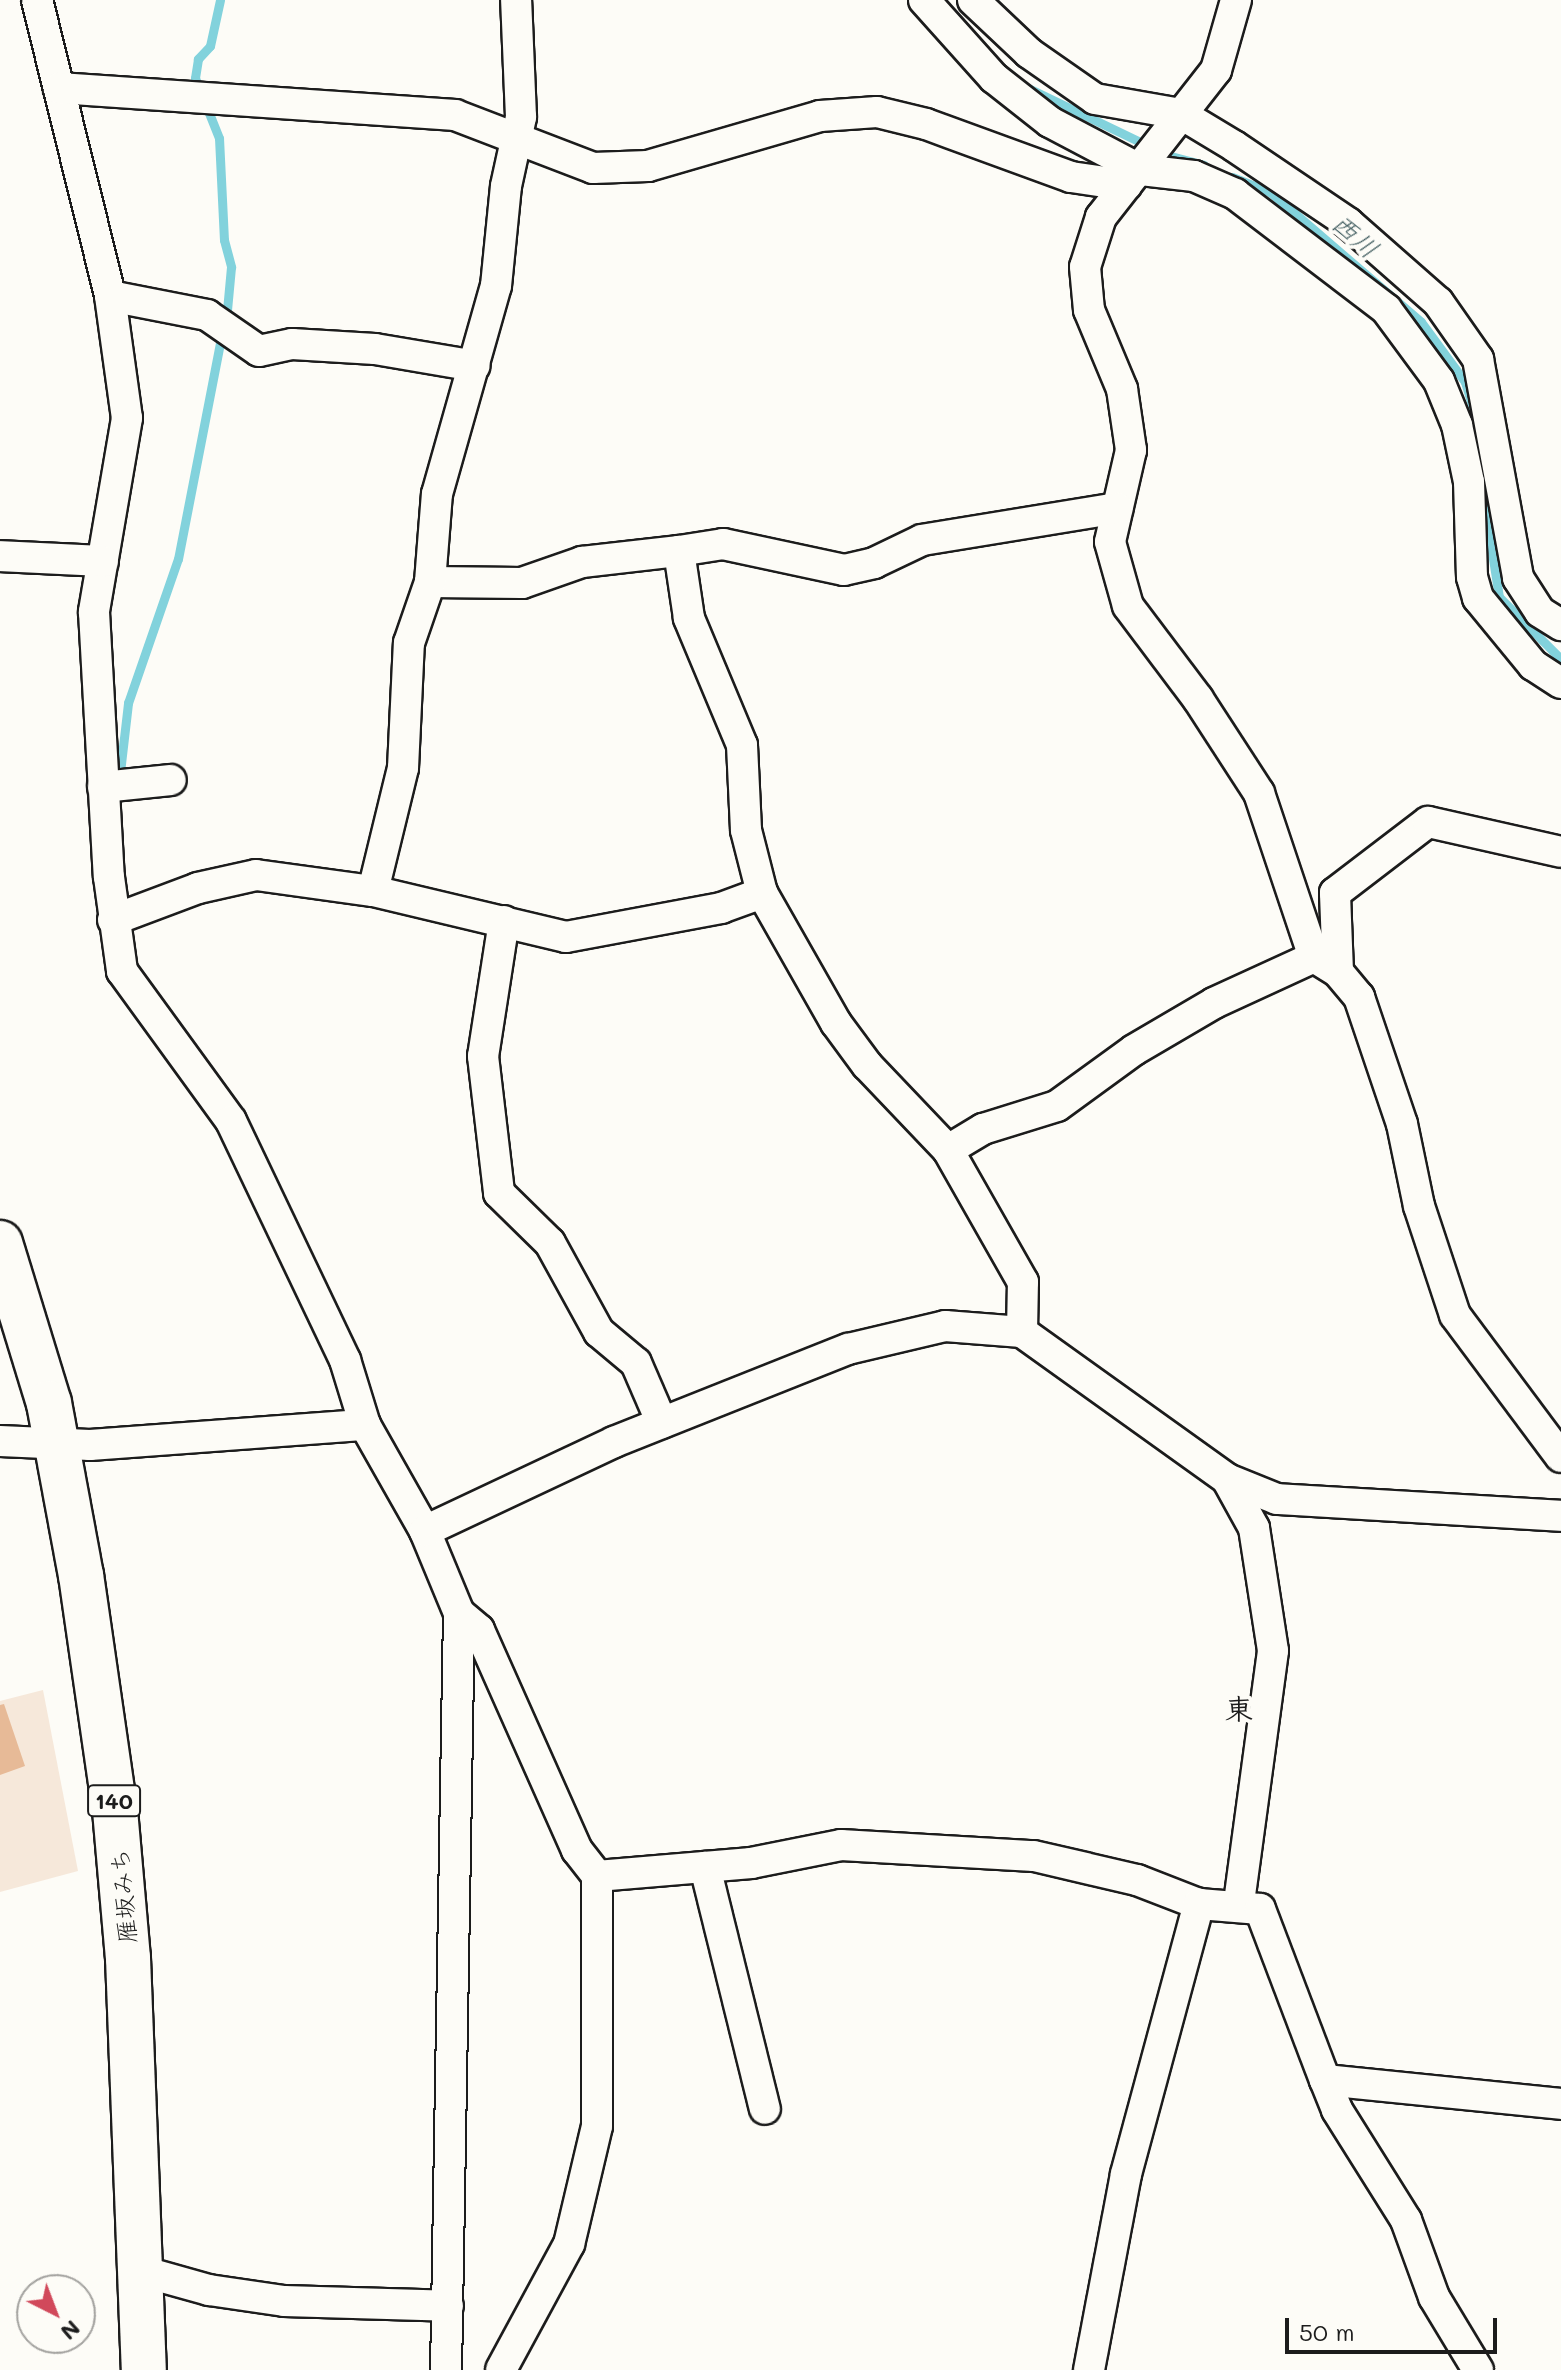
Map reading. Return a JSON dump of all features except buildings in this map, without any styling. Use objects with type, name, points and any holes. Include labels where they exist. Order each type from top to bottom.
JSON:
[{"type":"highway","name":"雁坂みち","points":[[0,1243],[27,1443],[115,1810],[128,1958],[144,2370]]},
{"type":"street","points":[[37,0],[110,296],[127,418],[94,612],[113,920],[122,971],[231,1121],[345,1360],[365,1425],[425,1531],[459,1613],[446,2370]]},
{"type":"street","points":[[373,891],[403,768],[409,643],[430,582],[437,494],[496,286],[521,117],[516,0]]},
{"type":"street","points":[[924,0],[994,78],[1050,122],[1133,178]]},
{"type":"street","points":[[973,0],[1029,53],[1095,99],[1181,114],[1348,223],[1438,302],[1478,359],[1518,578],[1540,612],[1561,625]]},
{"type":"street","points":[[1236,0],[1216,70],[1101,217],[1085,267],[1089,310],[1122,389],[1131,450],[1110,542],[1121,590],[1259,793],[1326,964],[1359,997],[1402,1124],[1419,1206],[1455,1315],[1561,1457]]},
{"type":"street","points":[[59,88],[455,115],[516,141],[593,168],[648,166],[820,116],[877,112],[926,124],[1071,177],[1194,176],[1235,194],[1293,233],[1407,332],[1439,381],[1457,425],[1469,482],[1472,577],[1478,598],[1533,665],[1561,683]]},
{"type":"street","points":[[110,296],[207,315],[259,351],[292,344],[375,349],[475,366]]},
{"type":"street","points":[[430,582],[522,583],[582,562],[723,544],[844,570],[874,563],[922,540],[1117,508]]},
{"type":"street","points":[[679,551],[689,618],[742,745],[746,830],[762,893],[836,1023],[867,1065],[948,1150],[1023,1282],[1022,1332]]},
{"type":"street","points":[[0,556],[103,561]]},
{"type":"street","points":[[103,787],[171,780]]},
{"type":"street","points":[[1326,964],[1335,893],[1428,822],[1561,852]]},
{"type":"street","points":[[113,920],[198,888],[256,875],[373,891],[566,937],[721,908],[762,893]]},
{"type":"street","points":[[504,921],[483,1056],[499,1193],[550,1243],[599,1332],[636,1363],[662,1423]]},
{"type":"street","points":[[948,1150],[983,1129],[1057,1106],[1134,1050],[1214,1003],[1326,964]]},
{"type":"street","points":[[425,1531],[662,1423],[848,1349],[945,1326],[1022,1332],[1227,1479],[1277,1499],[1561,1516]]},
{"type":"street","points":[[27,1443],[365,1425]]},
{"type":"street","points":[[1227,1479],[1254,1528],[1273,1651],[1239,1904]]},
{"type":"street","points":[[459,1613],[479,1630],[577,1850],[597,1876],[597,2126],[569,2244],[501,2370]]},
{"type":"street","points":[[597,1876],[705,1867],[841,1845],[977,1850],[1034,1856],[1137,1880],[1199,1904],[1239,1904],[1260,1909],[1337,2110],[1406,2220],[1434,2297],[1478,2370]]},
{"type":"street","points":[[705,1867],[765,2109]]},
{"type":"street","points":[[1089,2370],[1126,2174],[1199,1904]]},
{"type":"street","points":[[1325,2080],[1561,2104]]},
{"type":"street","points":[[141,2271],[209,2290],[284,2301],[448,2306]]},
{"type":"shaded area","points":[[43,1690],[78,1871],[0,1892],[0,1701]]},
{"type":"waterway","points":[[220,0],[210,46],[198,59],[195,78],[219,138],[224,240],[231,267],[227,310]]},
{"type":"waterway","name":"西川","points":[[1028,88],[1167,155],[1204,165]]},
{"type":"waterway","name":"西川","points":[[1232,177],[1270,192],[1421,322],[1465,382],[1474,411]]},
{"type":"waterway","points":[[119,781],[128,703],[178,559],[222,333]]},
{"type":"waterway","name":"西川","points":[[1477,434],[1481,471]]},
{"type":"waterway","name":"西川","points":[[1483,494],[1499,597],[1561,659]]},
{"type":"district","name":"東","points":[[1239,1708]]}]
